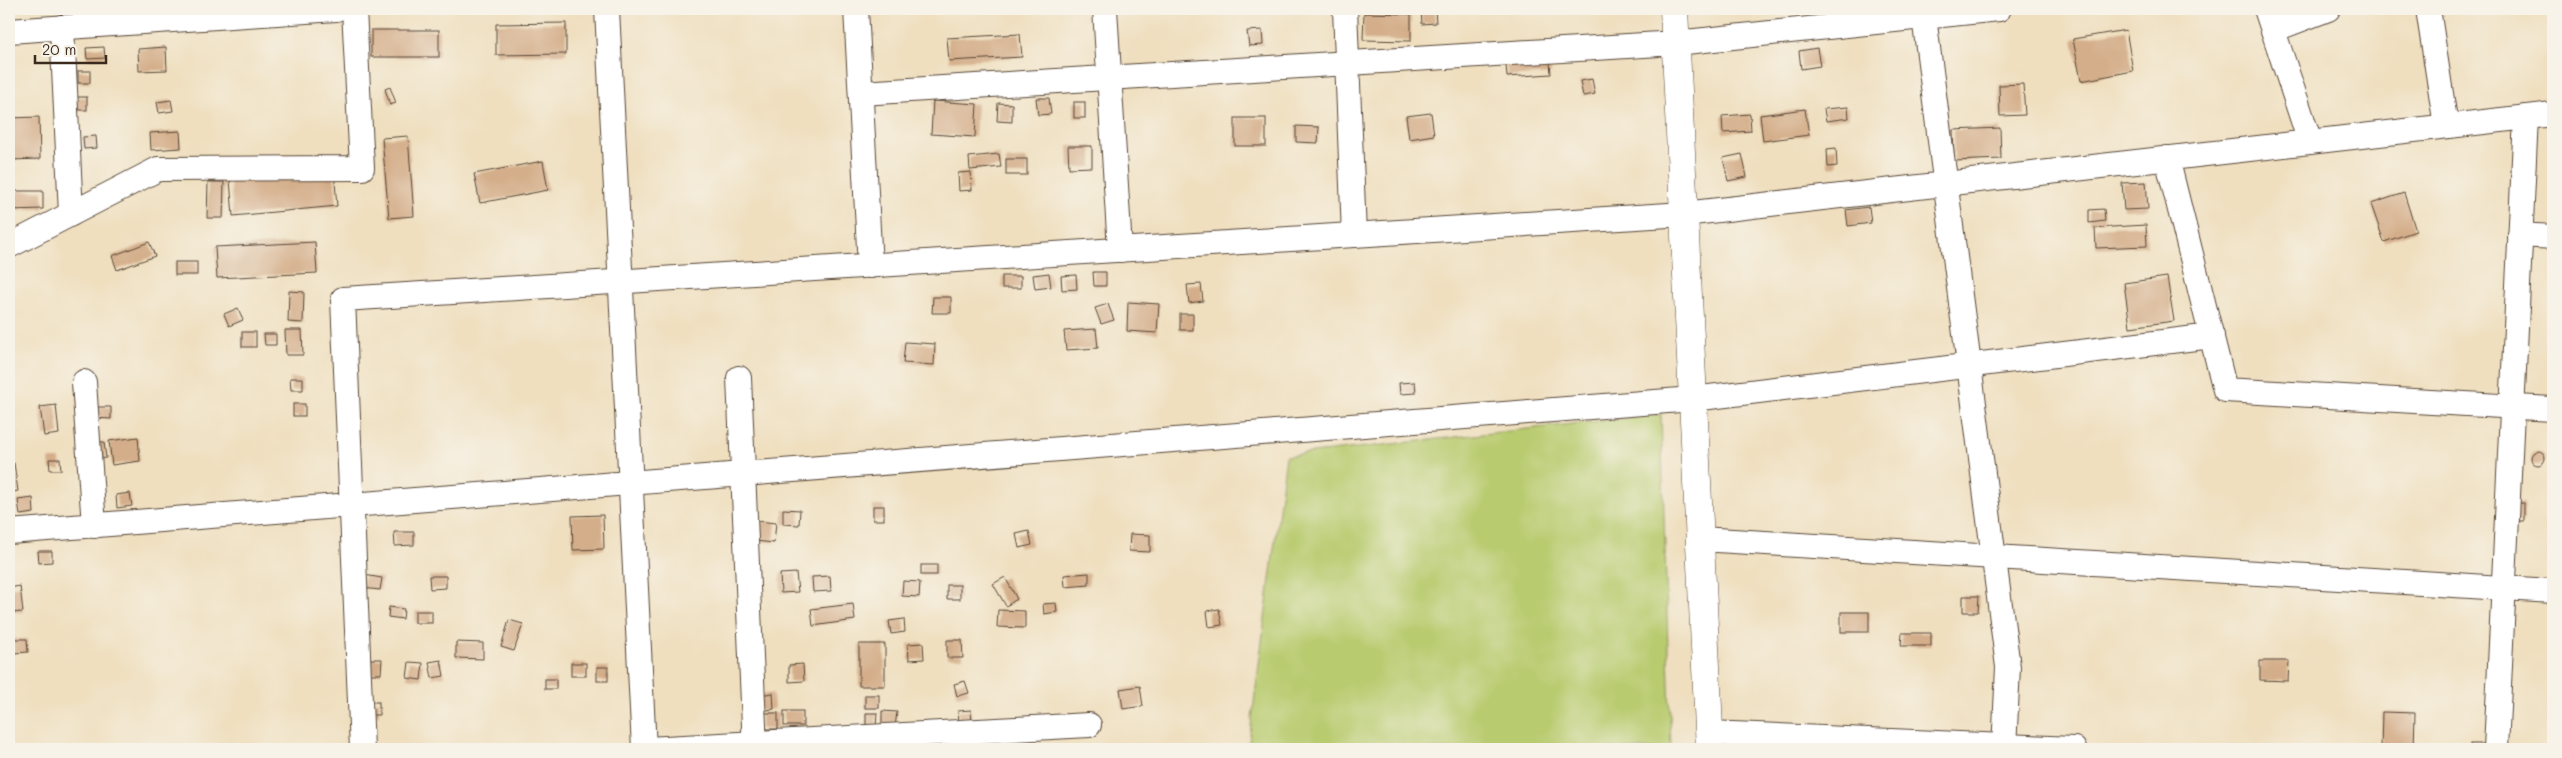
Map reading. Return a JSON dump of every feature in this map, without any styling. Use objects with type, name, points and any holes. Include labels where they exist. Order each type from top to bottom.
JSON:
[{"type":"main road","points":[[1674,9],[1710,741]]},
{"type":"street","points":[[9,31],[62,27],[96,17],[336,9]]},
{"type":"street","points":[[9,246],[158,169],[362,168],[354,9]]},
{"type":"street","points":[[607,9],[646,749],[755,746],[1089,725]]},
{"type":"street","points":[[856,9],[870,266]]},
{"type":"street","points":[[1105,9],[1120,250]]},
{"type":"street","points":[[1345,9],[1354,235]]},
{"type":"street","points":[[861,93],[1676,43],[1923,13],[1999,9]]},
{"type":"street","points":[[2310,142],[2269,19],[2328,9]]},
{"type":"street","points":[[2428,9],[2446,126]]},
{"type":"street","points":[[1923,13],[2008,667],[2005,748]]},
{"type":"street","points":[[62,27],[71,214]]},
{"type":"street","points":[[362,749],[344,299],[1684,214],[2553,114]]},
{"type":"street","points":[[2496,749],[2526,117]]},
{"type":"street","points":[[2167,158],[2225,390],[2553,409]]},
{"type":"street","points":[[2520,235],[2553,237]]},
{"type":"street","points":[[9,532],[1693,399],[2212,336]]},
{"type":"street","points":[[739,378],[755,746]]},
{"type":"street","points":[[84,382],[94,526]]},
{"type":"street","points":[[1700,540],[2553,591]]},
{"type":"street","points":[[1710,741],[2074,749]]},
{"type":"green space","points":[[1661,414],[1671,749],[1248,749],[1286,456]]},
{"type":"building","points":[[1421,9],[1435,9],[1436,23],[1422,24]]},
{"type":"building","points":[[1364,13],[1411,14],[1411,41],[1363,40]]},
{"type":"building","points":[[566,23],[566,54],[496,55],[496,24]]},
{"type":"building","points":[[371,30],[439,30],[439,57],[371,57]]},
{"type":"building","points":[[1262,30],[1263,45],[1249,46],[1247,31]]},
{"type":"building","points":[[2126,30],[2133,71],[2081,81],[2073,39]]},
{"type":"building","points":[[1020,34],[1022,57],[949,61],[947,38]]},
{"type":"building","points":[[104,47],[105,58],[87,59],[86,48]]},
{"type":"building","points":[[166,47],[167,70],[139,71],[138,49]]},
{"type":"building","points":[[1817,48],[1820,66],[1801,69],[1799,51]]},
{"type":"building","points":[[1550,62],[1551,74],[1507,77],[1506,65]]},
{"type":"building","points":[[78,71],[90,71],[90,83],[78,83]]},
{"type":"building","points":[[1592,79],[1595,94],[1583,96],[1580,81]]},
{"type":"building","points":[[2023,84],[2025,115],[2000,116],[1999,85]]},
{"type":"building","points":[[390,87],[396,103],[390,105],[385,89]]},
{"type":"building","points":[[73,97],[87,97],[87,110],[73,110]]},
{"type":"building","points":[[1036,98],[1049,98],[1051,114],[1038,115]]},
{"type":"building","points":[[171,100],[173,111],[159,113],[157,102]]},
{"type":"building","points":[[933,101],[977,104],[975,137],[931,134]]},
{"type":"building","points":[[1074,102],[1085,102],[1085,118],[1074,118]]},
{"type":"building","points":[[998,103],[1012,104],[1012,122],[997,121]]},
{"type":"building","points":[[1848,107],[1849,118],[1826,121],[1824,109]]},
{"type":"building","points":[[1805,109],[1809,135],[1763,141],[1760,115]]},
{"type":"building","points":[[1431,113],[1434,135],[1409,139],[1406,116]]},
{"type":"building","points":[[1750,114],[1751,131],[1723,133],[1722,116]]},
{"type":"building","points":[[39,117],[40,159],[9,160],[9,118]]},
{"type":"building","points":[[1235,118],[1266,118],[1266,146],[1235,146]]},
{"type":"building","points":[[1296,126],[1319,127],[1318,143],[1296,142]]},
{"type":"building","points":[[2000,128],[2001,159],[1954,161],[1953,130]]},
{"type":"building","points":[[180,131],[181,148],[151,150],[150,133]]},
{"type":"building","points":[[96,136],[97,148],[84,149],[83,137]]},
{"type":"building","points":[[408,136],[414,216],[389,218],[382,138]]},
{"type":"building","points":[[1068,146],[1092,146],[1092,167],[1069,168]]},
{"type":"building","points":[[1836,148],[1837,166],[1828,167],[1827,149]]},
{"type":"building","points":[[999,154],[1001,167],[970,170],[969,157]]},
{"type":"building","points":[[1742,154],[1747,177],[1728,181],[1723,158]]},
{"type":"building","points":[[1006,159],[1027,159],[1027,175],[1006,175]]},
{"type":"building","points":[[543,161],[548,190],[480,203],[474,174]]},
{"type":"building","points":[[334,171],[337,206],[233,216],[230,180]]},
{"type":"building","points":[[971,172],[972,190],[959,191],[958,173]]},
{"type":"building","points":[[208,182],[224,182],[223,218],[207,218]]},
{"type":"building","points":[[2146,182],[2148,209],[2124,210],[2122,183]]},
{"type":"building","points":[[9,191],[43,191],[43,209],[9,210]]},
{"type":"building","points":[[2404,193],[2416,231],[2384,242],[2371,204]]},
{"type":"building","points":[[1869,207],[1871,223],[1848,226],[1846,210]]},
{"type":"building","points":[[2104,209],[2105,221],[2089,223],[2089,210]]},
{"type":"building","points":[[2146,225],[2147,246],[2096,248],[2095,228]]},
{"type":"building","points":[[149,242],[155,256],[117,270],[112,256]]},
{"type":"building","points":[[315,242],[317,273],[217,278],[215,247]]},
{"type":"building","points":[[175,262],[197,262],[197,275],[175,275]]},
{"type":"building","points":[[1093,272],[1106,272],[1106,286],[1094,286]]},
{"type":"building","points":[[1049,273],[1051,287],[1035,289],[1033,275]]},
{"type":"building","points":[[1076,275],[1077,289],[1062,290],[1061,276]]},
{"type":"building","points":[[1002,276],[1021,276],[1021,288],[1002,288]]},
{"type":"building","points":[[2167,277],[2174,321],[2130,327],[2124,283]]},
{"type":"building","points":[[1201,284],[1203,301],[1189,303],[1187,285]]},
{"type":"building","points":[[289,291],[304,292],[303,323],[288,322]]},
{"type":"building","points":[[933,297],[951,297],[951,313],[932,313]]},
{"type":"building","points":[[1128,302],[1159,304],[1157,333],[1127,331]]},
{"type":"building","points":[[1108,304],[1114,320],[1101,324],[1095,308]]},
{"type":"building","points":[[238,308],[243,320],[229,326],[224,314]]},
{"type":"building","points":[[1180,314],[1193,314],[1193,330],[1180,330]]},
{"type":"building","points":[[1096,329],[1098,348],[1066,350],[1064,331]]},
{"type":"building","points":[[285,330],[302,330],[303,355],[286,355]]},
{"type":"building","points":[[242,332],[256,332],[256,347],[242,347]]},
{"type":"building","points":[[264,334],[276,334],[276,345],[265,345]]},
{"type":"building","points":[[905,342],[935,344],[934,365],[903,363]]},
{"type":"building","points":[[290,378],[303,378],[303,390],[291,390]]},
{"type":"building","points":[[1415,382],[1416,393],[1400,394],[1399,383]]},
{"type":"building","points":[[293,404],[305,404],[305,416],[293,416]]},
{"type":"building","points":[[56,405],[59,434],[44,436],[40,407]]},
{"type":"building","points":[[95,407],[111,407],[111,419],[95,418]]},
{"type":"building","points":[[138,437],[140,461],[112,465],[109,441]]},
{"type":"building","points":[[95,442],[104,442],[106,458],[97,459]]},
{"type":"building","points":[[2538,451],[2543,453],[2545,458],[2543,463],[2538,465],[2533,463],[2531,458],[2533,453]]},
{"type":"building","points":[[49,459],[60,459],[61,470],[50,470]]},
{"type":"building","points":[[14,463],[18,491],[9,493],[9,464]]},
{"type":"building","points":[[130,493],[132,506],[117,508],[116,495]]},
{"type":"building","points":[[33,498],[34,513],[20,515],[18,500]]},
{"type":"building","points":[[13,502],[14,515],[9,516],[9,503]]},
{"type":"building","points":[[2511,503],[2524,503],[2524,521],[2511,521]]},
{"type":"building","points":[[873,506],[884,506],[884,520],[873,520]]},
{"type":"building","points":[[783,509],[800,510],[799,525],[783,524]]},
{"type":"building","points":[[603,515],[604,549],[573,550],[572,516]]},
{"type":"building","points":[[757,521],[776,523],[774,543],[755,541]]},
{"type":"building","points":[[1029,531],[1032,545],[1019,548],[1016,534]]},
{"type":"building","points":[[394,532],[414,532],[414,545],[395,546]]},
{"type":"building","points":[[1130,534],[1150,535],[1150,552],[1129,551]]},
{"type":"building","points":[[38,551],[52,551],[52,562],[39,563]]},
{"type":"building","points":[[921,565],[937,565],[937,575],[921,575]]},
{"type":"building","points":[[796,573],[798,592],[781,593],[780,574]]},
{"type":"building","points":[[1089,573],[1089,585],[1065,587],[1064,575]]},
{"type":"building","points":[[364,575],[382,578],[380,590],[362,588]]},
{"type":"building","points":[[429,576],[446,576],[446,588],[430,589]]},
{"type":"building","points":[[830,576],[831,591],[813,592],[812,577]]},
{"type":"building","points":[[1005,577],[1017,599],[1006,606],[993,584]]},
{"type":"building","points":[[903,581],[920,582],[919,597],[902,596]]},
{"type":"building","points":[[947,585],[960,585],[960,599],[947,599]]},
{"type":"building","points":[[20,586],[23,612],[9,613],[9,588]]},
{"type":"building","points":[[1963,596],[1979,596],[1978,612],[1963,612]]},
{"type":"building","points":[[1056,603],[1057,612],[1044,614],[1043,604]]},
{"type":"building","points":[[853,604],[855,620],[813,626],[811,609]]},
{"type":"building","points":[[389,607],[404,609],[403,619],[388,617]]},
{"type":"building","points":[[1219,609],[1222,625],[1209,627],[1207,611]]},
{"type":"building","points":[[998,610],[1025,611],[1025,628],[997,627]]},
{"type":"building","points":[[415,611],[432,611],[432,623],[415,623]]},
{"type":"building","points":[[1841,612],[1869,612],[1869,632],[1841,632]]},
{"type":"building","points":[[904,619],[905,632],[891,634],[889,621]]},
{"type":"building","points":[[509,620],[523,624],[514,651],[501,647]]},
{"type":"building","points":[[1902,633],[1931,633],[1931,646],[1901,646]]},
{"type":"building","points":[[13,639],[27,639],[28,652],[14,653]]},
{"type":"building","points":[[947,640],[962,640],[963,658],[947,658]]},
{"type":"building","points":[[456,642],[483,643],[483,659],[456,658]]},
{"type":"building","points":[[923,643],[924,659],[909,660],[908,644]]},
{"type":"building","points":[[859,644],[885,644],[885,686],[859,686]]},
{"type":"building","points":[[370,659],[382,659],[381,674],[369,674]]},
{"type":"building","points":[[441,660],[444,676],[432,678],[429,662]]},
{"type":"building","points":[[2260,661],[2289,661],[2288,681],[2260,680]]},
{"type":"building","points":[[409,662],[423,663],[421,680],[407,678]]},
{"type":"building","points":[[571,663],[586,663],[586,676],[571,676]]},
{"type":"building","points":[[803,664],[804,681],[789,682],[789,665]]},
{"type":"building","points":[[597,667],[608,667],[608,681],[597,681]]},
{"type":"building","points":[[545,679],[556,679],[556,689],[545,689]]},
{"type":"building","points":[[965,681],[969,693],[957,696],[954,684]]},
{"type":"building","points":[[1140,686],[1143,706],[1123,709],[1120,689]]},
{"type":"building","points":[[773,693],[774,709],[760,711],[759,695]]},
{"type":"building","points":[[865,695],[879,695],[879,708],[865,708]]},
{"type":"building","points":[[371,702],[379,702],[379,715],[371,715]]},
{"type":"building","points":[[971,710],[972,722],[959,723],[958,711]]},
{"type":"building","points":[[784,711],[803,711],[803,726],[784,726]]},
{"type":"building","points":[[882,711],[897,712],[895,727],[882,727]]},
{"type":"building","points":[[2382,712],[2415,713],[2414,749],[2381,749]]},
{"type":"building","points":[[761,713],[778,713],[778,729],[761,729]]},
{"type":"building","points":[[866,713],[877,713],[876,726],[866,726]]},
{"type":"building","points":[[2470,744],[2484,744],[2484,749],[2470,749]]}]
